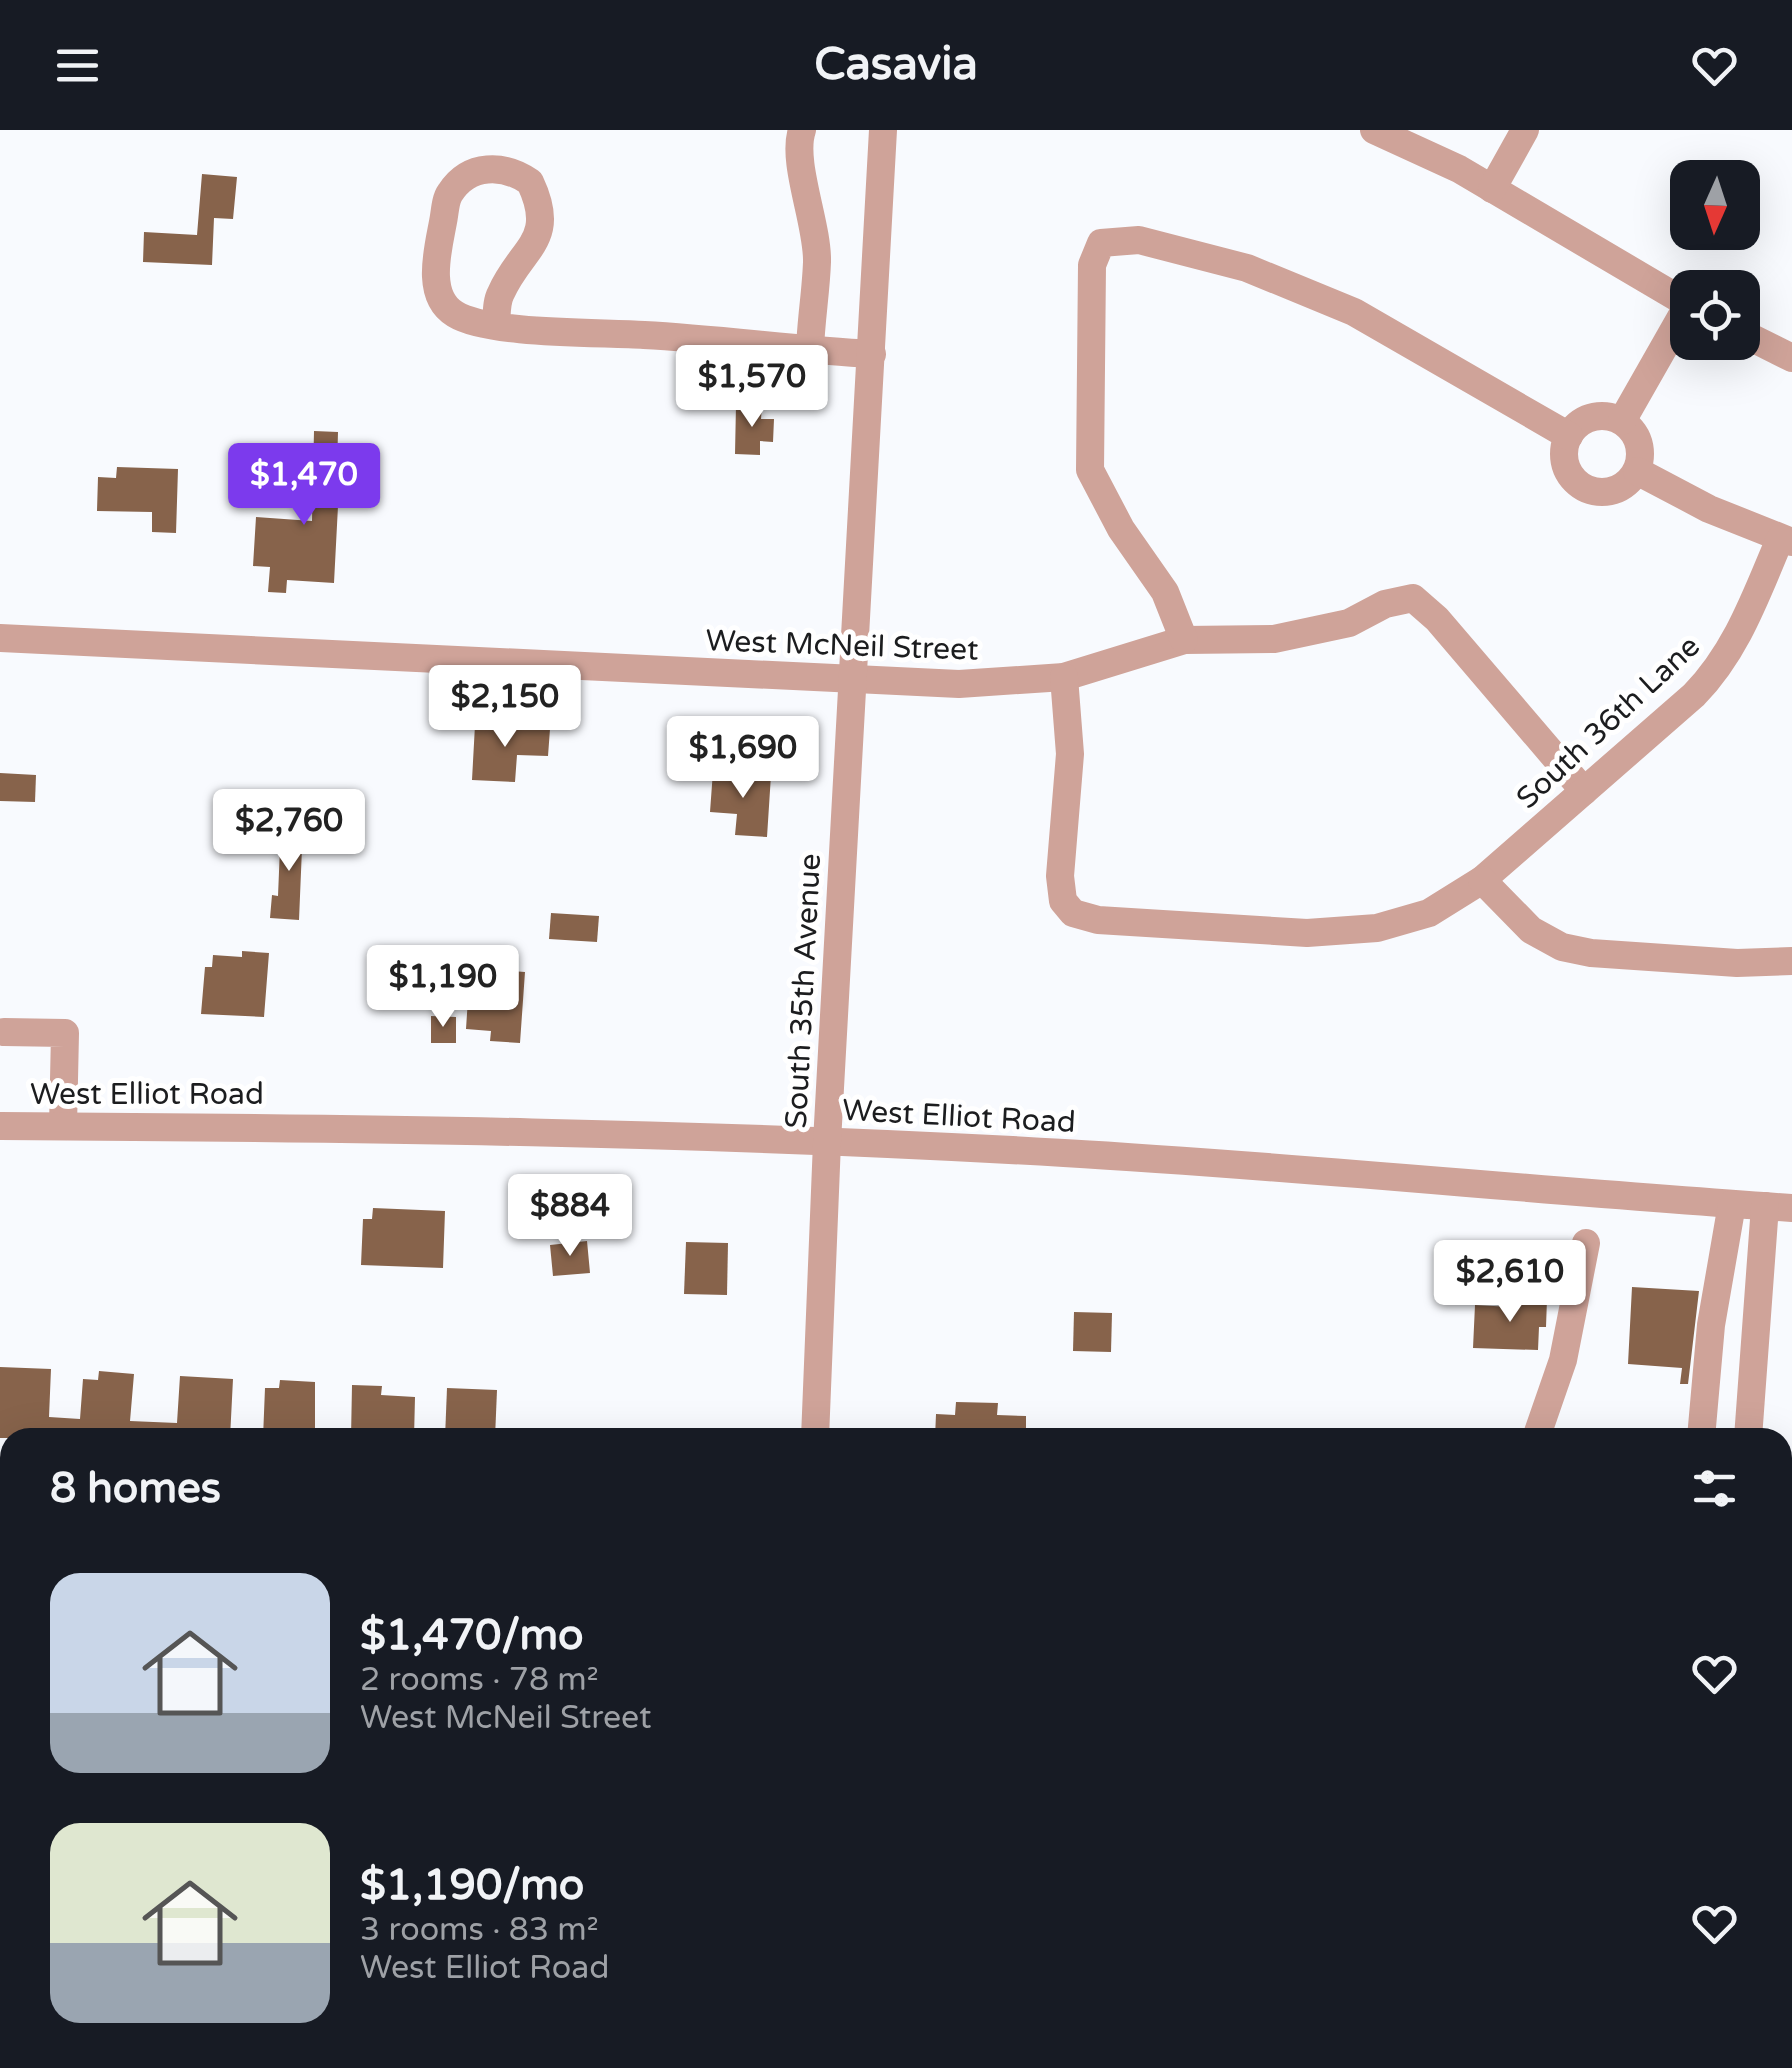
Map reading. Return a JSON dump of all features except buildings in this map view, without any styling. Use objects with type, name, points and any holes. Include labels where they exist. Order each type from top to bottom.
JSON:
[{"type":"street","points":[[802,130],[799,150],[812,212],[817,263],[810,349]]},
{"type":"street","name":"South 35th Avenue","points":[[815,1428],[827,1142],[883,130]]},
{"type":"street","points":[[1374,130],[1459,168],[1670,294]]},
{"type":"street","points":[[1492,188],[1525,130]]},
{"type":"street","points":[[496,325],[500,294],[528,254],[542,217],[530,182],[502,168],[468,175],[449,194],[436,260],[441,301],[455,314],[496,325],[872,354]]},
{"type":"street","points":[[1184,640],[1164,592],[1121,529],[1090,470],[1092,265],[1101,244],[1140,240],[1247,268],[1354,312],[1569,436]]},
{"type":"street","points":[[1622,421],[1670,337]]},
{"type":"street","points":[[1760,342],[1792,358]]},
{"type":"street","points":[[1604,416],[1622,421],[1636,435],[1640,447],[1637,471],[1630,482],[1607,492],[1582,487],[1566,468],[1564,455],[1569,436],[1580,423],[1592,418],[1604,416]]},
{"type":"street","points":[[1637,471],[1709,510],[1786,541]]},
{"type":"street","name":"South 36th Lane","points":[[1064,676],[1070,754],[1060,876],[1063,902],[1074,913],[1098,920],[1307,932],[1377,928],[1429,913],[1482,880],[1717,671],[1786,541]]},
{"type":"street","name":"West McNeil Street","points":[[0,638],[959,684],[1064,676],[1184,640],[1274,639],[1349,623],[1385,604],[1413,598],[1437,619],[1584,790]]},
{"type":"street","points":[[1482,880],[1531,930],[1562,947],[1591,953],[1737,963],[1792,961]]},
{"type":"street","points":[[4,1032],[65,1033],[63,1126]]},
{"type":"street","name":"West Elliot Road","points":[[0,1126],[264,1127],[827,1142],[1064,1153],[1778,1207]]},
{"type":"street","points":[[1703,1428],[1712,1325],[1732,1204]]},
{"type":"street","points":[[1749,1428],[1778,1207]]},
{"type":"street","points":[[1539,1428],[1563,1360],[1586,1243]]}]
